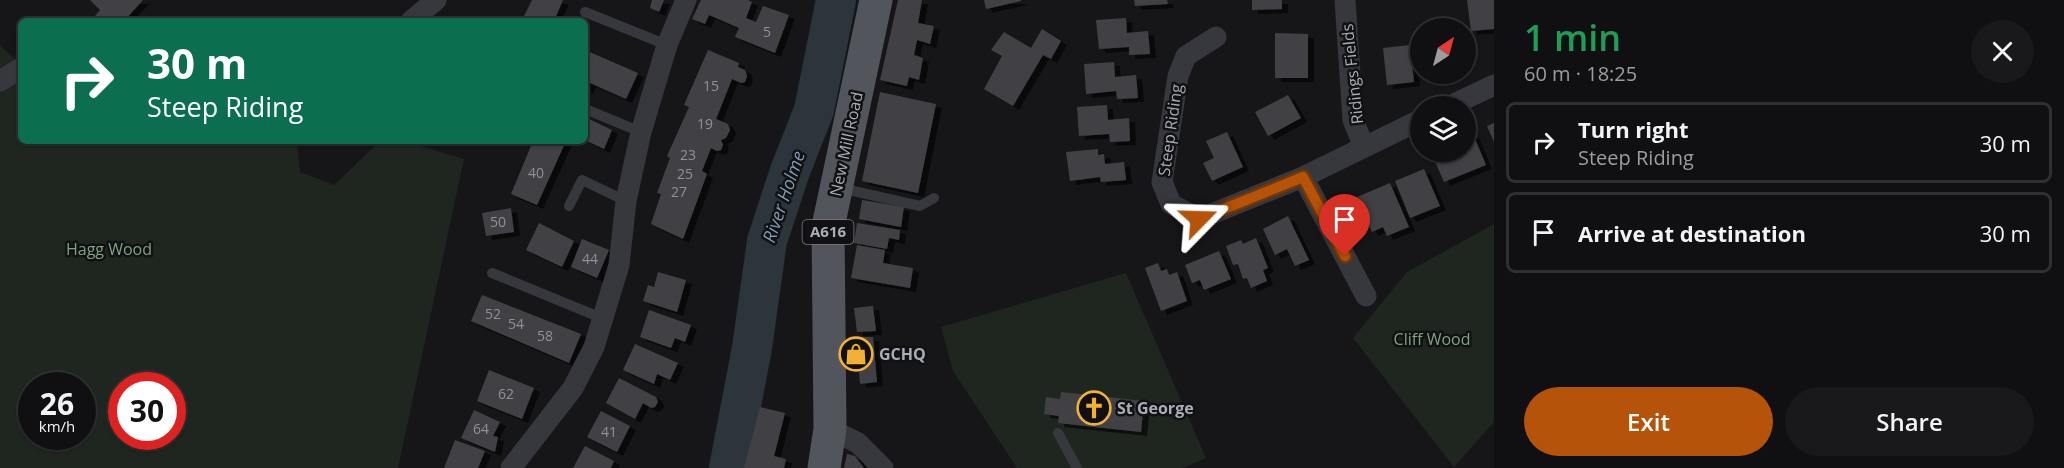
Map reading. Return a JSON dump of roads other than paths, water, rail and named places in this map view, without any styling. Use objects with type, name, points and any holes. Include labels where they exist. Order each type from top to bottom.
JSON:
[{"type":"main road","name":"New Mill Road","points":[[824,468],[830,429],[828,227],[876,0]]},
{"type":"street","points":[[415,18],[436,0]]},
{"type":"street","points":[[512,468],[573,388],[594,347],[619,265],[626,201],[641,132],[667,45],[686,0]]},
{"type":"street","name":"Ridings Fields","points":[[1345,0],[1353,120],[1364,147]]},
{"type":"street","name":"Steep Riding","points":[[1216,37],[1186,56],[1178,76],[1162,182],[1171,204],[1199,219],[1303,177],[1410,125]]},
{"type":"street","points":[[1472,96],[1494,86]]},
{"type":"street","points":[[1303,177],[1366,296]]},
{"type":"street","points":[[830,429],[858,442],[883,468]]},
{"type":"lane","points":[[585,12],[667,45]]},
{"type":"lane","points":[[588,110],[641,132]]},
{"type":"lane","points":[[568,206],[582,180],[626,201]]},
{"type":"lane","points":[[836,187],[920,206],[933,198]]},
{"type":"lane","points":[[492,273],[604,319]]},
{"type":"lane","points":[[1058,433],[1077,468]]},
{"type":"waterway","name":"River Holme","points":[[729,468],[752,348],[767,241],[790,171],[814,110],[836,0]]},
{"type":"place","name":"GCHQ","points":[[856,354]]},
{"type":"place","name":"St George","points":[[1094,408]]},
{"type":"park label","name":"Hagg Wood","points":[[109,249]]},
{"type":"park label","name":"Cliff Wood","points":[[1432,339]]}]
